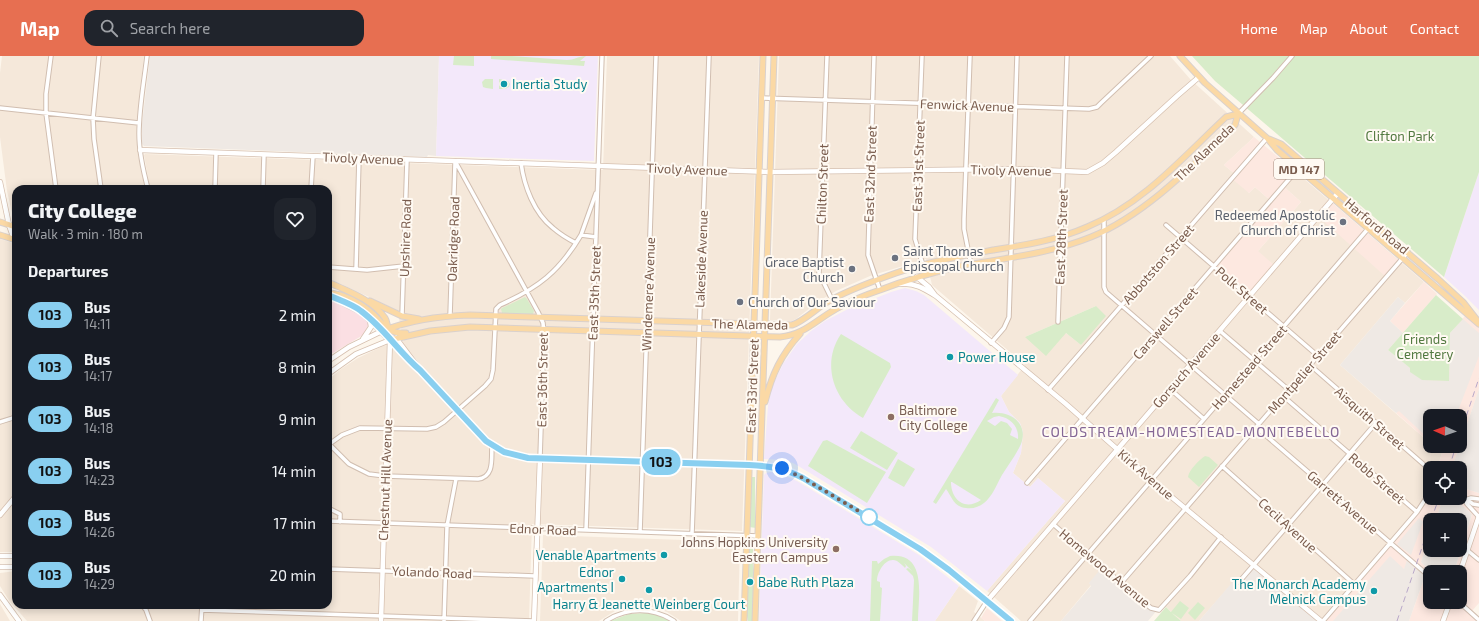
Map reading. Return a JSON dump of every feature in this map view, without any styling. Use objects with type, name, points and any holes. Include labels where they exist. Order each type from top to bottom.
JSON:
[{"type":"main road","name":"East 33rd Street","points":[[744,621],[763,56]]},
{"type":"main road","name":"East 33rd Street","points":[[755,621],[774,56]]},
{"type":"main road","name":"Harford Road","points":[[1180,56],[1199,78],[1267,138],[1277,150],[1479,324]]},
{"type":"main road","name":"The Alameda","points":[[382,331],[426,319],[450,316],[495,316],[788,326],[796,324],[831,299],[876,280],[900,272],[922,265],[969,254],[1061,237],[1086,228],[1124,208],[1148,190],[1226,118],[1238,114]]},
{"type":"main road","name":"The Alameda","points":[[390,340],[421,332],[461,328],[494,327],[784,337],[802,332],[836,308],[917,277],[1060,248],[1091,238],[1128,218],[1158,195],[1235,125],[1238,114]]},
{"type":"main road","name":"Harford Road","points":[[1267,138],[1281,144],[1408,252],[1464,302],[1479,324]]},
{"type":"main road","points":[[0,222],[12,226]]},
{"type":"main road","points":[[0,235],[12,239]]},
{"type":"main road","points":[[900,272],[909,272],[917,277]]},
{"type":"main road","points":[[332,284],[402,316],[426,319]]},
{"type":"main road","points":[[332,294],[338,294],[359,304],[372,314],[396,338]]},
{"type":"main road","points":[[332,296],[356,308],[366,315],[390,340]]},
{"type":"main road","points":[[358,296],[382,314],[386,319],[388,329]]},
{"type":"main road","points":[[388,329],[399,333],[421,332]]},
{"type":"main road","points":[[762,416],[770,384],[779,362],[788,347],[802,332]]},
{"type":"street","points":[[51,56],[46,94],[46,113],[55,185]]},
{"type":"street","points":[[99,56],[93,118],[94,139],[100,185]]},
{"type":"street","points":[[147,56],[139,123],[140,150],[147,185]]},
{"type":"street","name":"East 35th Street","points":[[586,530],[602,56]]},
{"type":"street","name":"Windemere Avenue","points":[[640,532],[656,56]]},
{"type":"street","name":"Lakeside Avenue","points":[[692,534],[708,56]]},
{"type":"street","name":"Chilton Street","points":[[827,56],[819,273],[836,308]]},
{"type":"street","name":"East 32nd Street","points":[[874,56],[868,255],[880,290]]},
{"type":"street","name":"East 31st Street","points":[[922,56],[915,239],[926,275]]},
{"type":"street","points":[[970,56],[964,229],[971,265]]},
{"type":"street","points":[[991,343],[1004,328],[1008,320],[1017,56]]},
{"type":"street","name":"East 28th Street","points":[[1058,322],[1067,56]]},
{"type":"street","name":"Fenwick Avenue","points":[[762,98],[1089,109],[1097,107],[1152,56]]},
{"type":"street","points":[[1238,114],[1292,56]]},
{"type":"street","name":"Tivoly Avenue","points":[[140,150],[759,172],[1013,169],[1087,172],[1104,163],[1199,78]]},
{"type":"street","points":[[0,108],[139,123]]},
{"type":"street","name":"Abbotston Street","points":[[1048,390],[1267,138]]},
{"type":"street","points":[[215,185],[216,153]]},
{"type":"street","points":[[263,185],[264,154]]},
{"type":"street","points":[[311,185],[312,156]]},
{"type":"street","points":[[356,269],[360,158]]},
{"type":"street","name":"Upshire Road","points":[[402,316],[407,160]]},
{"type":"street","name":"East 36th Street","points":[[455,161],[527,292],[544,329],[534,621]]},
{"type":"street","name":"Oakridge Road","points":[[450,316],[455,161]]},
{"type":"street","points":[[521,163],[525,183],[541,216],[551,228],[576,243]]},
{"type":"street","name":"Carswell Street","points":[[1027,483],[1304,164]]},
{"type":"street","points":[[0,182],[12,232]]},
{"type":"street","points":[[332,443],[342,435],[356,429],[423,430],[434,428],[457,411],[485,386],[490,379],[493,370],[495,311],[498,307],[527,292],[542,282],[558,268],[581,235],[598,188]]},
{"type":"street","name":"Gorsuch Avenue","points":[[974,621],[987,601],[1338,193]]},
{"type":"street","name":"Garrett Avenue","points":[[1104,219],[1104,289],[1225,395],[1323,485],[1423,571]]},
{"type":"street","name":"Homestead Street","points":[[1030,621],[1373,223]]},
{"type":"street","name":"Polk Street","points":[[1166,225],[1318,356]]},
{"type":"street","points":[[581,235],[596,236]]},
{"type":"street","name":"Montpelier Street","points":[[1121,583],[1408,252]]},
{"type":"street","points":[[332,267],[375,270],[404,266]]},
{"type":"street","name":"Kirk Avenue","points":[[926,275],[929,287]]},
{"type":"street","name":"Kirk Avenue","points":[[917,277],[929,287],[936,296]]},
{"type":"street","name":"Kirk Avenue","points":[[892,286],[903,283],[912,284],[936,296],[1083,419],[1152,480],[1322,621]]},
{"type":"street","points":[[361,340],[372,326],[371,321],[366,315]]},
{"type":"street","name":"The Alameda","points":[[332,358],[361,340],[382,331]]},
{"type":"street","points":[[1220,331],[1289,390]]},
{"type":"street","points":[[396,338],[420,370],[457,411],[492,446],[514,455],[540,458],[749,465],[782,468],[803,478],[916,546],[949,570],[1011,621]]},
{"type":"street","points":[[390,340],[420,370]]},
{"type":"street","name":"The Alameda","points":[[332,371],[356,354],[390,340]]},
{"type":"street","name":"Chestnut Hill Avenue","points":[[381,618],[390,340]]},
{"type":"street","name":"Aisquith Street","points":[[1310,365],[1423,464]]},
{"type":"street","points":[[1170,389],[1204,419]]},
{"type":"street","name":"Robb Street","points":[[1283,396],[1417,512]]},
{"type":"street","points":[[0,422],[12,418]]},
{"type":"street","points":[[1239,582],[1376,423]]},
{"type":"street","points":[[332,448],[354,468],[370,474],[386,476],[478,479],[489,474],[491,468],[492,446]]},
{"type":"street","name":"Cecil Avenue","points":[[1222,466],[1354,584]]},
{"type":"street","points":[[444,620],[447,526],[456,479]]},
{"type":"street","points":[[1467,499],[1471,498],[1479,499]]},
{"type":"street","points":[[0,515],[12,501]]},
{"type":"street","points":[[1467,501],[1479,505]]},
{"type":"street","points":[[1322,621],[1391,543],[1423,503]]},
{"type":"street","points":[[1467,504],[1479,516],[1467,550],[1479,560]]},
{"type":"street","points":[[332,510],[340,514],[340,522]]},
{"type":"street","name":"Ednor Road","points":[[332,521],[758,536]]},
{"type":"street","name":"Homewood Avenue","points":[[1053,524],[1151,608],[1159,610],[1190,576],[1221,537]]},
{"type":"street","points":[[0,556],[12,556]]},
{"type":"street","points":[[0,567],[12,567]]},
{"type":"street","points":[[0,571],[12,568]]},
{"type":"street","name":"Yolando Road","points":[[332,569],[535,576]]},
{"type":"street","points":[[0,595],[19,621]]},
{"type":"street","points":[[145,609],[150,621]]},
{"type":"street","points":[[1443,621],[1447,609]]},
{"type":"street","points":[[1467,609],[1479,620]]},
{"type":"street","points":[[201,621],[202,610],[381,618],[534,621]]},
{"type":"street","points":[[606,621],[623,613],[639,610],[656,612],[674,621]]},
{"type":"shaded area","points":[[2,56],[144,56],[136,134],[138,154],[144,185],[12,185],[12,213],[7,191],[0,137],[0,73]]},
{"type":"shaded area","points":[[150,56],[439,56],[436,156],[428,155],[427,157],[144,146],[142,144],[142,124]]},
{"type":"shaded area","points":[[439,56],[598,56],[594,161],[436,156]]},
{"type":"shaded area","points":[[607,56],[759,56],[742,531],[532,524],[529,621],[27,621],[16,609],[332,609],[332,377],[358,358],[383,346],[404,341],[397,310],[332,280],[332,185],[149,185],[145,154],[603,170]]},
{"type":"shaded area","points":[[779,56],[1170,56],[1191,80],[1254,137],[1224,165],[1235,174],[1249,193],[1255,187],[1271,201],[1258,251],[1301,202],[1283,186],[1296,172],[1424,282],[1405,303],[1398,297],[1340,365],[1423,437],[1423,453],[1442,453],[1439,461],[1423,461],[1423,500],[1411,519],[1324,621],[1236,579],[1199,621],[1181,621],[1166,607],[1158,609],[1089,583],[1091,585],[1061,621],[1021,621],[987,591],[1065,501],[1038,478],[1030,487],[1013,473],[1021,453],[1023,432],[1020,423],[1009,412],[1001,396],[1025,365],[932,285],[926,259],[870,276],[836,291],[819,301],[792,321],[770,320]],"holes":[[[1096,306],[1081,345],[1066,333],[1025,337]]]},
{"type":"shaded area","points":[[1254,137],[1296,172],[1283,186],[1301,202],[1258,251],[1275,266],[1249,296],[1215,266],[1271,201],[1255,187],[1249,193],[1231,178],[1235,174],[1224,165]]},
{"type":"shaded area","points":[[1479,172],[1479,310],[1444,277]]},
{"type":"shaded area","points":[[1331,202],[1399,261],[1386,277],[1319,217]]},
{"type":"shaded area","points":[[0,239],[12,243],[12,552],[0,552]]},
{"type":"shaded area","points":[[1424,282],[1437,294],[1403,333],[1390,321]]},
{"type":"shaded area","name":"Baltimore City College","points":[[905,288],[924,295],[1018,375],[1001,396],[1009,412],[1020,423],[1023,432],[1021,453],[1013,473],[1030,487],[1038,478],[1065,501],[987,591],[931,547],[810,473],[793,463],[783,460],[764,459],[768,406],[772,387],[783,364],[797,344],[825,321],[848,309]]},
{"type":"shaded area","points":[[1398,297],[1405,303],[1390,321],[1403,333],[1388,350],[1425,380],[1449,381],[1450,333],[1463,319],[1479,333],[1479,356],[1459,409],[1423,409],[1423,433],[1399,411],[1396,413],[1340,365]]},
{"type":"shaded area","points":[[332,301],[360,314],[366,319],[369,324],[363,335],[332,354]]},
{"type":"shaded area","points":[[1468,312],[1479,322],[1479,389],[1467,424],[1467,409],[1423,409],[1423,437],[1396,413],[1425,380],[1449,380],[1451,333]]},
{"type":"shaded area","points":[[1479,389],[1479,493],[1467,489],[1467,461],[1454,461],[1457,453],[1467,453],[1467,424]]},
{"type":"shaded area","points":[[1442,453],[1457,453],[1455,461],[1439,461]]},
{"type":"shaded area","name":"Johns Hopkins University Eastern Campus","points":[[771,472],[797,481],[919,555],[959,586],[935,621],[759,621],[764,475]]},
{"type":"shaded area","points":[[1467,489],[1479,493],[1479,603],[1471,612],[1477,617],[1475,621],[1409,621],[1423,581],[1423,609],[1467,609],[1467,565],[1456,565],[1459,557],[1467,557],[1467,531],[1472,515],[1461,505],[1467,505]]},
{"type":"shaded area","points":[[1423,500],[1423,505],[1441,505],[1438,513],[1423,513],[1423,556],[1421,562],[1424,565],[1423,570],[1408,558],[1387,621],[1324,621],[1411,519]]},
{"type":"shaded area","points":[[1441,505],[1461,505],[1472,514],[1467,530],[1467,513],[1438,513]]},
{"type":"shaded area","points":[[1419,518],[1423,522],[1411,555],[1397,544]]},
{"type":"shaded area","points":[[543,535],[740,542],[738,621],[681,621],[667,612],[649,606],[631,606],[615,611],[599,621],[540,621]]},
{"type":"shaded area","points":[[1390,556],[1404,569],[1408,557],[1423,570],[1423,581],[1409,621],[1333,621]]},
{"type":"shaded area","points":[[1423,556],[1459,557],[1456,565],[1424,565],[1421,562]]},
{"type":"shaded area","points":[[1254,565],[1320,621],[1199,621],[1236,578],[1239,581]]},
{"type":"shaded area","points":[[1103,566],[1152,608],[1158,609],[1148,621],[1061,621],[1091,586],[1089,583]]},
{"type":"shaded area","points":[[12,572],[12,604],[0,586],[0,573]]},
{"type":"shaded area","points":[[959,586],[978,601],[974,612],[985,621],[935,621]]},
{"type":"shaded area","points":[[0,604],[10,621],[0,621]]},
{"type":"shaded area","points":[[987,608],[1002,621],[985,621],[981,618]]},
{"type":"green space","points":[[454,56],[474,56],[474,66],[453,65]]},
{"type":"green space","points":[[491,56],[567,60],[586,56],[580,61],[585,61],[584,66],[491,59]]},
{"type":"green space","name":"Clifton Park","points":[[1192,56],[1479,56],[1479,172],[1444,277],[1215,81]]},
{"type":"green space","points":[[485,79],[493,79],[493,89],[483,87],[482,82]]},
{"type":"green space","points":[[499,79],[508,81],[510,84],[509,87],[499,89]]},
{"type":"green space","name":"Friends Cemetery","points":[[1436,295],[1463,319],[1450,333],[1449,381],[1422,380],[1410,372],[1410,368],[1388,350]]},
{"type":"green space","points":[[525,297],[534,311],[533,314],[502,313],[502,308]]},
{"type":"green space","points":[[1096,306],[1106,316],[1081,345],[1066,333],[1046,356],[1025,337]]},
{"type":"green space","points":[[841,334],[890,363],[891,367],[863,418],[844,402],[833,380],[831,369],[832,357],[835,345]]},
{"type":"green space","points":[[996,398],[999,400],[992,413],[1011,416],[1020,424],[1023,437],[1019,448],[992,494],[984,503],[973,508],[966,508],[956,504],[946,489],[936,504],[933,502]],"holes":[[[999,416],[1011,421],[1016,427],[1018,439],[1010,435],[1012,429],[1007,423],[1001,421],[995,426],[987,421]],[[952,482],[981,500],[970,504],[960,502],[953,494]]]},
{"type":"green space","points":[[861,431],[898,453],[887,470],[850,448]]},
{"type":"green space","points":[[827,440],[886,472],[867,503],[808,466],[823,441]]},
{"type":"green space","points":[[1205,456],[1209,457],[1218,465],[1199,487],[1188,477],[1190,471]]},
{"type":"green space","points":[[898,459],[915,469],[904,487],[888,478]]},
{"type":"green space","points":[[751,477],[755,477],[756,528],[749,527]]},
{"type":"green space","points":[[749,546],[753,547],[753,621],[748,621],[746,611]]},
{"type":"green space","points":[[890,556],[902,557],[910,561],[916,569],[919,589],[918,621],[912,621],[914,580],[913,576],[906,569],[908,568],[912,571],[904,563],[906,566],[905,568],[897,561],[893,560],[886,563],[880,569],[877,577],[877,581],[880,582],[880,587],[882,588],[880,621],[870,621],[872,561],[877,561],[878,564]]},
{"type":"green space","points":[[1180,601],[1189,608],[1181,619],[1172,613],[1181,621],[1154,621],[1166,607],[1171,612]]},
{"type":"green space","points":[[1198,602],[1205,608],[1195,620],[1188,613]]},
{"type":"green space","points":[[629,614],[655,614],[670,621],[610,621]]},
{"type":"railway","points":[[1467,414],[1479,378]]},
{"type":"railway","points":[[1451,461],[1454,453]]},
{"type":"railway","points":[[1434,513],[1436,505]]},
{"type":"railway","points":[[1397,621],[1423,545]]},
{"type":"bus line","name":"103","points":[[332,297],[356,308],[370,319],[486,441],[504,452],[528,458],[749,465],[785,470],[803,478],[920,549],[949,570],[1011,621]]},
{"type":"place","name":"Inertia Study","points":[[504,84]]},
{"type":"place","name":"Redeemed Apostolic Church of Christ","points":[[1343,222]]},
{"type":"place","name":"Saint Thomas Episcopal Church","points":[[895,258]]},
{"type":"place","name":"Grace Baptist Church","points":[[852,269]]},
{"type":"place","name":"Church of Our Saviour","points":[[740,302]]},
{"type":"place","name":"Power House","points":[[950,357]]},
{"type":"place","name":"Baltimore City College","points":[[891,417]]},
{"type":"place","name":"Johns Hopkins University Eastern Campus","points":[[836,549]]},
{"type":"place","name":"Venable Apartments","points":[[664,555]]},
{"type":"place","name":"Ednor Apartments I","points":[[622,579]]},
{"type":"place","name":"Babe Ruth Plaza","points":[[750,582]]},
{"type":"place","name":"Harry & Jeanette Weinberg Court","points":[[649,590]]},
{"type":"place","name":"The Monarch Academy Melnick Campus","points":[[1374,591]]},
{"type":"district","name":"COLDSTREAM-HOMESTEAD-MONTEBELLO","points":[[1191,431]]},
{"type":"route","points":[[782,468],[803,478],[872,519],[869,517]]}]
